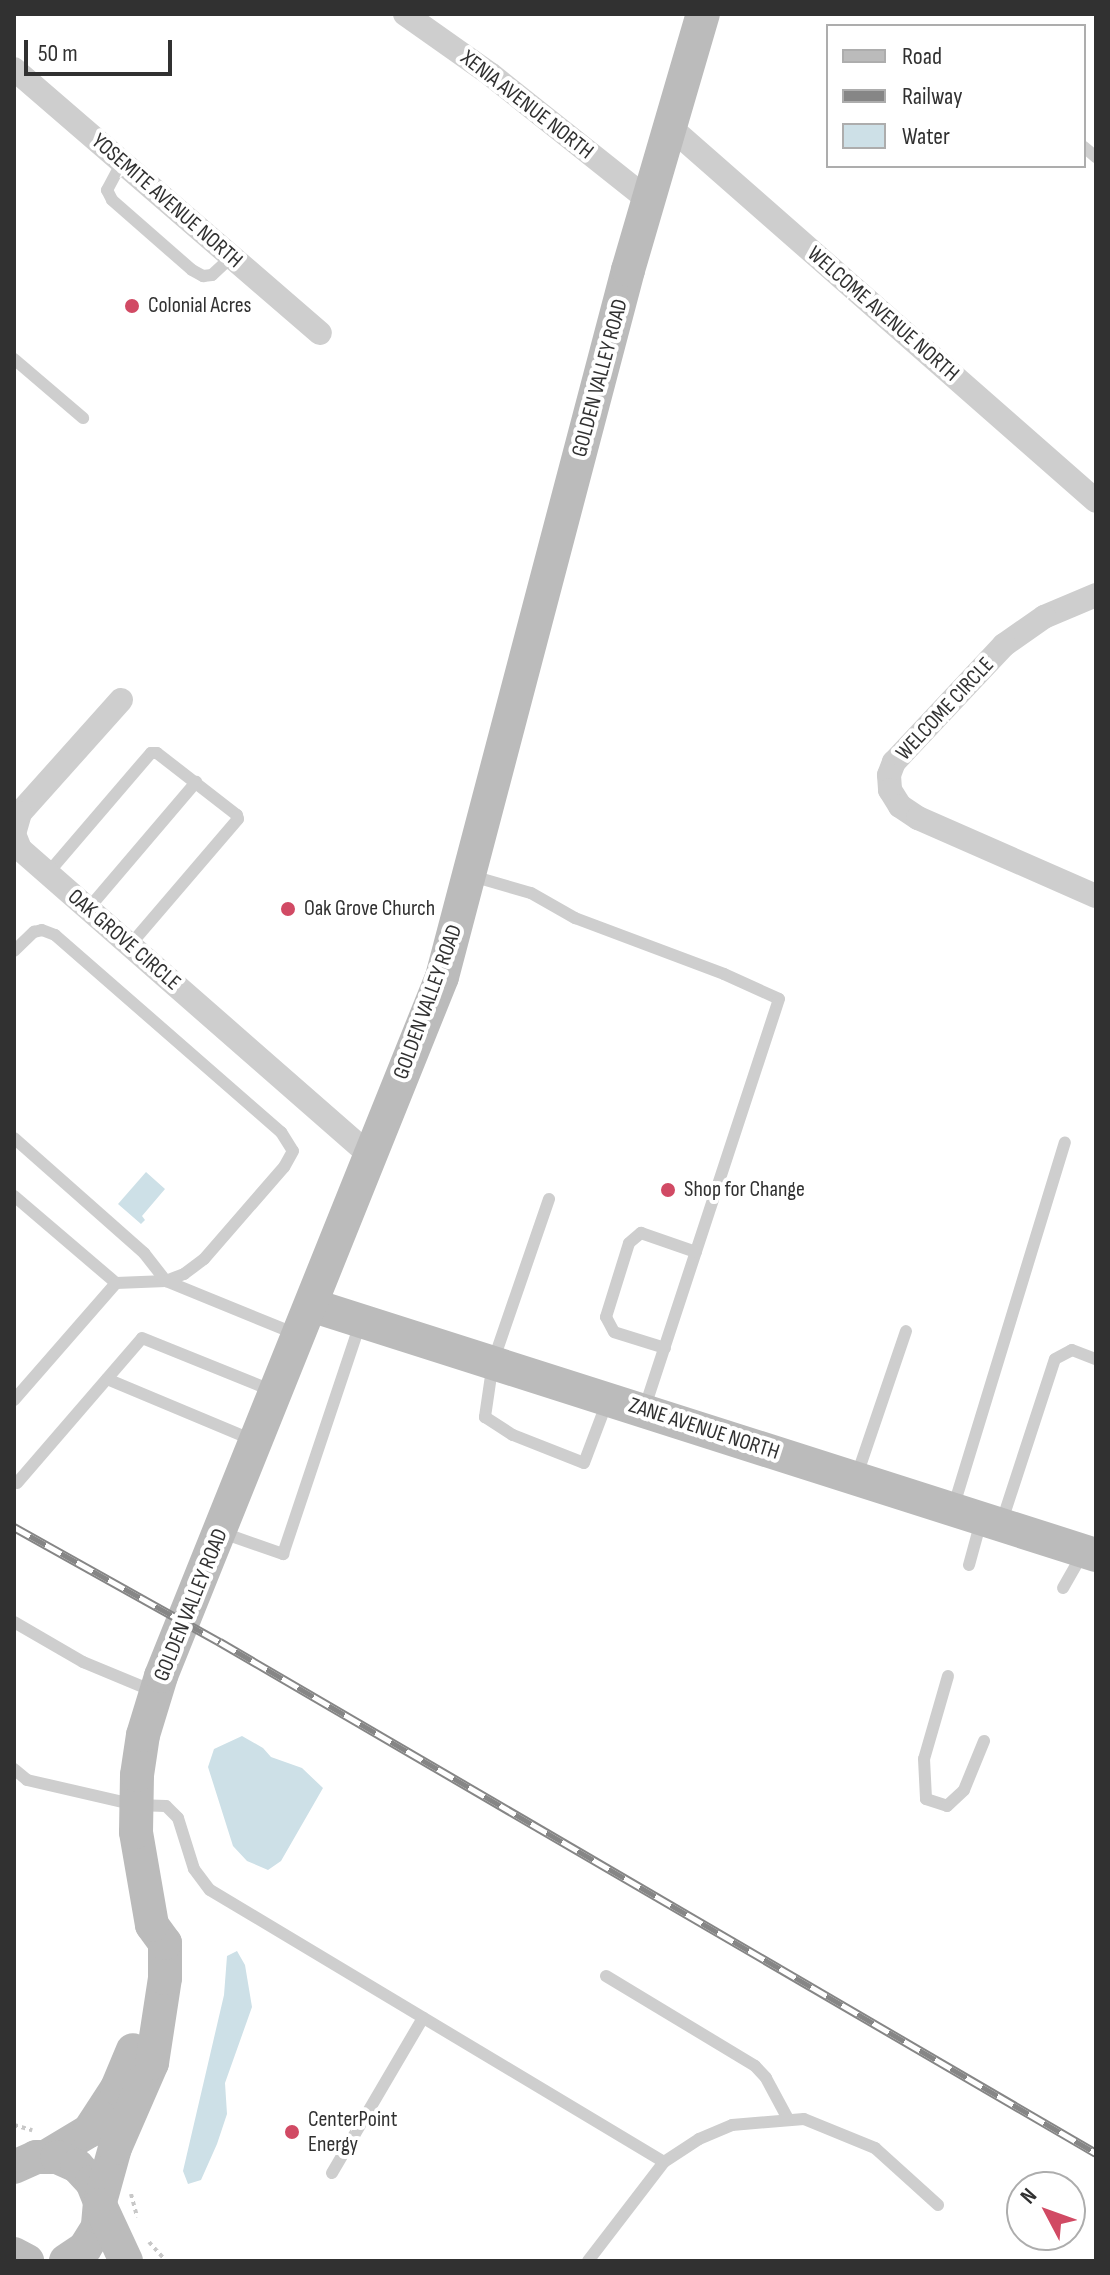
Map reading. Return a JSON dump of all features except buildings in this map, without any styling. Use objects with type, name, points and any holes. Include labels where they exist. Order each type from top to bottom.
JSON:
[{"type":"street","name":"XENIA AVENUE NORTH","points":[[405,14],[490,74],[647,199]]},
{"type":"street","name":"GOLDEN VALLEY ROAD","points":[[66,2261],[85,2248],[93,2238],[110,2199],[115,2148],[152,2063],[160,2028],[165,1943],[152,1925],[136,1832],[135,1805],[143,1735],[156,1693],[442,977],[647,199],[703,14]]},
{"type":"street","name":"YOSEMITE AVENUE NORTH","points":[[14,69],[320,333]]},
{"type":"street","name":"WELCOME AVENUE NORTH","points":[[670,127],[1096,501]]},
{"type":"street","name":"WELCOME CIRCLE","points":[[1096,595],[1044,617],[1004,645],[894,762],[889,775],[890,790],[900,806],[918,818],[1096,896]]},
{"type":"street","name":"OAK GROVE CIRCLE","points":[[121,700],[20,813],[14,834],[20,849],[370,1155]]},
{"type":"street","name":"ZANE AVENUE NORTH","points":[[305,1320],[361,1321],[1090,1552]]},
{"type":"street","name":"GOLDEN VALLEY ROAD","points":[[29,2156],[89,2131],[117,2088],[133,2049],[145,1967],[143,1945],[152,1925]]},
{"type":"street","points":[[29,2156],[68,2160],[86,2173],[110,2199],[135,2247]]},
{"type":"street","points":[[14,2254],[27,2261]]},
{"type":"lane","points":[[122,162],[107,190],[112,200],[192,270],[203,276],[212,275],[231,257]]},
{"type":"lane","points":[[14,359],[83,418]]},
{"type":"lane","points":[[48,873],[151,753],[157,753],[196,782],[238,819],[129,946]]},
{"type":"lane","points":[[88,909],[196,782]]},
{"type":"lane","points":[[470,875],[531,893],[575,918],[724,974],[779,999],[644,1410]]},
{"type":"lane","points":[[14,951],[34,932],[55,935],[281,1132],[291,1146],[293,1151],[284,1167],[204,1259],[184,1274],[166,1281]]},
{"type":"lane","points":[[14,1138],[144,1253],[166,1281]]},
{"type":"lane","points":[[969,1565],[1065,1143]]},
{"type":"lane","points":[[14,1196],[116,1283],[166,1281],[305,1320]]},
{"type":"lane","points":[[549,1199],[493,1362],[485,1417],[513,1435],[584,1463],[608,1399]]},
{"type":"lane","points":[[665,1348],[614,1332],[606,1317],[629,1243],[641,1233],[696,1252]]},
{"type":"lane","points":[[14,1400],[116,1283]]},
{"type":"lane","points":[[220,1532],[283,1554],[361,1321]]},
{"type":"lane","points":[[856,1478],[906,1331]]},
{"type":"lane","points":[[17,1483],[142,1338],[276,1393]]},
{"type":"lane","points":[[978,1517],[1055,1359],[1072,1350],[1096,1359]]},
{"type":"lane","points":[[107,1379],[256,1441]]},
{"type":"lane","points":[[1063,1588],[1090,1552]]},
{"type":"lane","points":[[14,1622],[83,1662],[156,1693]]},
{"type":"lane","points":[[948,1676],[924,1759],[926,1799],[947,1806],[964,1790],[984,1741]]},
{"type":"lane","points":[[14,1769],[27,1780],[135,1805],[166,1806],[178,1818],[194,1869],[210,1890],[664,2162]]},
{"type":"lane","points":[[606,1976],[755,2066],[766,2078],[788,2119]]},
{"type":"lane","points":[[332,2173],[423,2018]]},
{"type":"lane","points":[[588,2261],[664,2162],[699,2139],[732,2125],[804,2119],[875,2148],[938,2205]]},
{"type":"path","points":[[110,2199],[138,2223]]},
{"type":"path","points":[[135,2247],[154,2252],[166,2261]]},
{"type":"water","points":[[146,1172],[165,1189],[142,1216],[145,1220],[141,1224],[118,1204]]},
{"type":"water","points":[[242,1736],[263,1748],[271,1757],[302,1768],[323,1788],[281,1861],[268,1870],[247,1861],[233,1846],[208,1767],[214,1749]]},
{"type":"water","points":[[237,1951],[245,1965],[252,2007],[225,2083],[227,2114],[217,2144],[201,2180],[188,2184],[183,2171],[224,1995],[227,1956]]},
{"type":"railway","points":[[14,1527],[220,1642],[1096,2153]]},
{"type":"place","name":"Colonial Acres","points":[[132,306]]},
{"type":"place","name":"Oak Grove Church","points":[[288,909]]},
{"type":"place","name":"Shop for Change","points":[[668,1190]]},
{"type":"place","name":"CenterPoint Energy","points":[[292,2132]]}]
